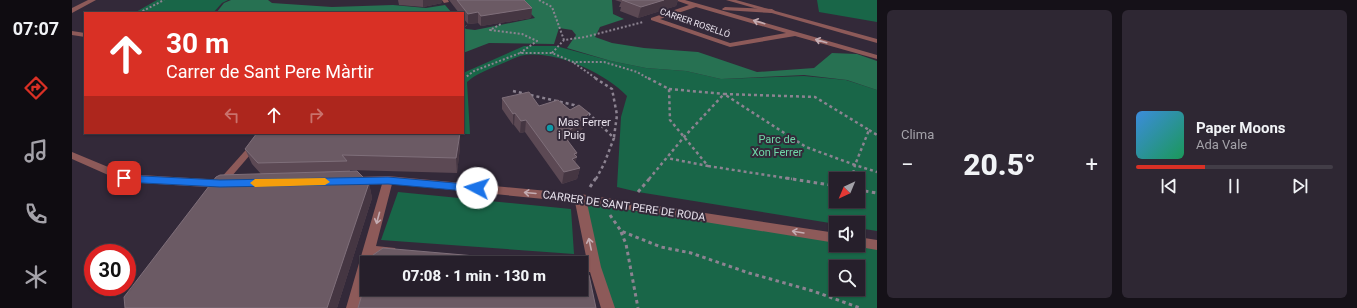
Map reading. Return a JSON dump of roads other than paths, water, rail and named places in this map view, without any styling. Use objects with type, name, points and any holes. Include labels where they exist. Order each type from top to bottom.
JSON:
[{"type":"street","points":[[72,11],[93,0]]},
{"type":"street","points":[[678,0],[877,57]]},
{"type":"street","points":[[730,0],[877,41]]},
{"type":"street","name":"CARRER ROSELLÓ","points":[[697,5],[653,19],[730,45],[796,33]]},
{"type":"street","points":[[709,8],[772,11]]},
{"type":"street","points":[[72,33],[84,35]]},
{"type":"street","points":[[73,157],[124,178],[220,184],[235,183]]},
{"type":"street","points":[[353,308],[388,180]]},
{"type":"street","name":"CARRER DE SANT PERE DE RODA","points":[[342,181],[388,180],[580,198],[829,237]]},
{"type":"street","points":[[210,196],[220,184]]},
{"type":"street","points":[[580,198],[595,267],[608,308]]},
{"type":"street","points":[[865,243],[877,245]]},
{"type":"street","points":[[369,251],[400,253]]},
{"type":"street","points":[[588,266],[595,267]]},
{"type":"lane","points":[[220,184],[264,134]]},
{"type":"place","name":"Mas Ferrer i Puig","points":[[550,128]]},
{"type":"park label","name":"Parc de Xon Ferrer","points":[[777,145]]}]
